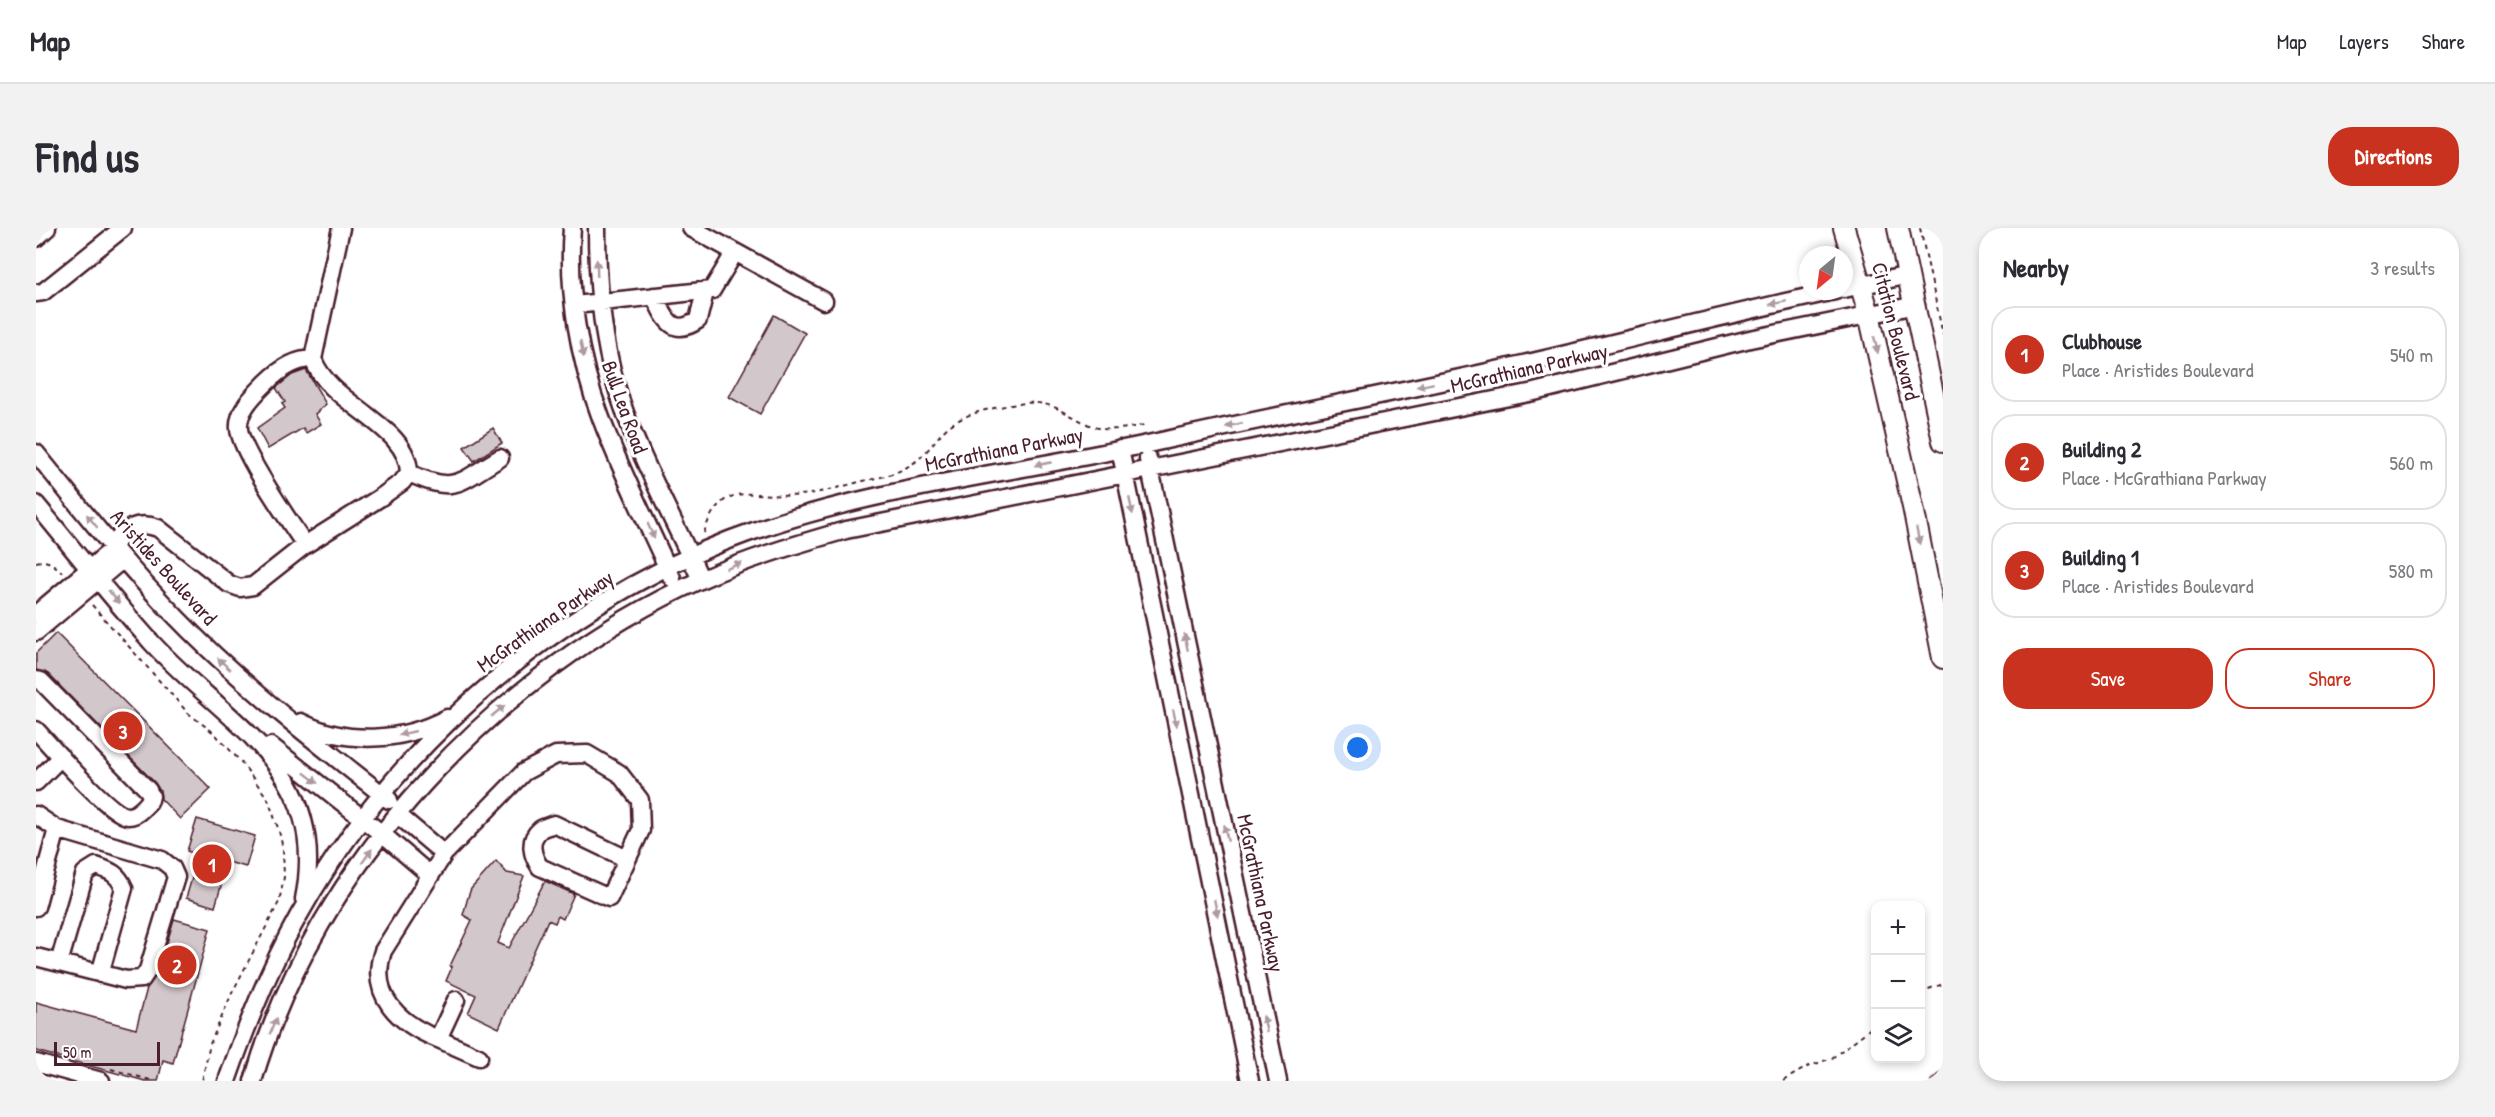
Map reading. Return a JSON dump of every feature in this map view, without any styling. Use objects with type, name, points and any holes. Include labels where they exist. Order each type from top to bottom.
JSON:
[{"type":"main road","name":"Citation Boulevard","points":[[1844,228],[1846,246]]},
{"type":"main road","name":"Citation Boulevard","points":[[1898,228],[1910,275],[1943,441]]},
{"type":"main road","name":"Citation Boulevard","points":[[1853,289],[1869,314],[1913,507],[1943,658]]},
{"type":"street","points":[[36,238],[47,228]]},
{"type":"street","points":[[36,293],[43,292],[123,228]]},
{"type":"street","points":[[36,614],[76,588],[118,553],[118,537],[133,526],[148,525],[158,528],[230,584],[240,588],[253,586],[305,545],[402,482],[409,474],[409,461],[403,450],[381,426],[337,394],[313,359],[341,228]]},
{"type":"street","name":"Bull Lea Road","points":[[572,228],[575,305],[585,365],[601,418],[677,591]]},
{"type":"street","name":"Bull Lea Road","points":[[597,228],[599,302],[615,381],[624,410],[701,580]]},
{"type":"street","points":[[691,228],[824,301]]},
{"type":"street","points":[[575,305],[705,292],[715,288],[735,252]]},
{"type":"street","points":[[1853,287],[1910,275]]},
{"type":"street","points":[[654,296],[665,319],[676,327],[688,327],[698,320],[705,292]]},
{"type":"street","name":"McGrathiana Parkway","points":[[227,1081],[260,992],[298,916],[335,856],[382,794],[430,741],[518,662],[616,596],[668,569],[763,528],[814,512],[1506,368],[1799,299]]},
{"type":"street","name":"McGrathiana Parkway","points":[[253,1081],[272,1028],[296,974],[326,918],[399,812],[468,739],[528,686],[564,658],[677,591],[759,556],[846,530],[1534,392],[1750,339],[1916,305]]},
{"type":"street","points":[[305,545],[248,453],[239,428],[242,414],[252,396],[277,372],[300,359],[313,359]]},
{"type":"street","name":"McGrathiana Parkway","points":[[1146,444],[1278,1081]]},
{"type":"street","points":[[1120,449],[1250,1081]]},
{"type":"street","name":"Aristides Boulevard","points":[[36,453],[118,553],[179,620],[268,702],[382,794],[444,854]]},
{"type":"street","points":[[409,474],[434,484],[454,485],[500,458]]},
{"type":"street","points":[[36,504],[153,643],[274,760],[286,777],[296,798],[304,825],[308,854],[307,880],[298,916]]},
{"type":"street","points":[[36,632],[76,588]]},
{"type":"street","points":[[36,680],[41,681],[148,790],[151,795],[150,802],[137,814],[128,816],[120,814],[88,786],[36,730]]},
{"type":"street","name":"Aristides Boulevard","points":[[268,702],[308,726],[350,737],[367,738],[414,732],[461,711]]},
{"type":"street","points":[[216,703],[382,834],[430,875]]},
{"type":"street","points":[[479,1057],[423,1033],[399,1017],[384,998],[378,965],[383,951],[444,854],[524,772],[556,754],[587,754],[619,773],[640,800],[641,830],[609,898],[540,867],[533,858],[532,842],[540,830],[554,824],[627,859]]},
{"type":"street","points":[[36,782],[61,757]]},
{"type":"street","points":[[36,815],[57,829],[162,860],[172,868],[176,877],[148,970],[142,979],[126,980],[36,957]]},
{"type":"street","points":[[36,907],[57,829]]},
{"type":"street","points":[[59,963],[85,873],[96,866],[113,872],[120,879],[124,888],[100,974]]},
{"type":"street","points":[[438,1039],[456,1000]]},
{"type":"street","points":[[36,1063],[101,1081]]},
{"type":"path","points":[[1920,228],[1943,334]]},
{"type":"path","points":[[691,558],[714,510],[724,500],[743,492],[802,495],[899,472],[922,457],[951,425],[982,412],[1040,403],[1053,406],[1108,430],[1144,425]]},
{"type":"path","points":[[36,562],[44,560],[54,564],[188,713],[214,733],[242,763],[267,799],[279,831],[283,849],[284,877],[279,902],[232,993],[210,1044],[202,1081]]},
{"type":"path","points":[[1925,990],[1943,984]]},
{"type":"path","points":[[1783,1081],[1807,1067],[1832,1058],[1871,1027]]},
{"type":"building","points":[[774,315],[805,333],[760,414],[729,397]]},
{"type":"building","points":[[306,370],[326,404],[315,414],[321,424],[306,433],[303,428],[268,449],[257,428],[285,408],[282,404],[285,402],[276,388],[292,375]]},
{"type":"building","points":[[493,428],[502,443],[474,461],[464,447]]},
{"type":"building","points":[[56,633],[211,789],[180,819],[161,799],[160,791],[155,783],[48,674],[36,670],[36,653]]},
{"type":"building","points":[[197,819],[255,836],[246,867],[228,862],[215,907],[186,898],[199,855],[187,851]]},
{"type":"building","points":[[496,861],[507,873],[524,876],[498,943],[509,948],[545,881],[574,894],[563,919],[558,916],[555,923],[548,920],[499,1028],[468,1013],[476,995],[446,981],[452,967],[450,966],[472,920],[463,915],[471,889]]},
{"type":"building","points":[[174,919],[210,929],[173,1063],[163,1060],[158,1081],[145,1081],[36,1051],[36,1002],[136,1029],[147,988],[158,973]]},
{"type":"waterway","points":[[1932,1081],[1943,1072]]},
{"type":"place","name":"Building 1","points":[[123,731]]},
{"type":"place","name":"Clubhouse","points":[[212,864]]},
{"type":"place","name":"Building 2","points":[[177,965]]}]
